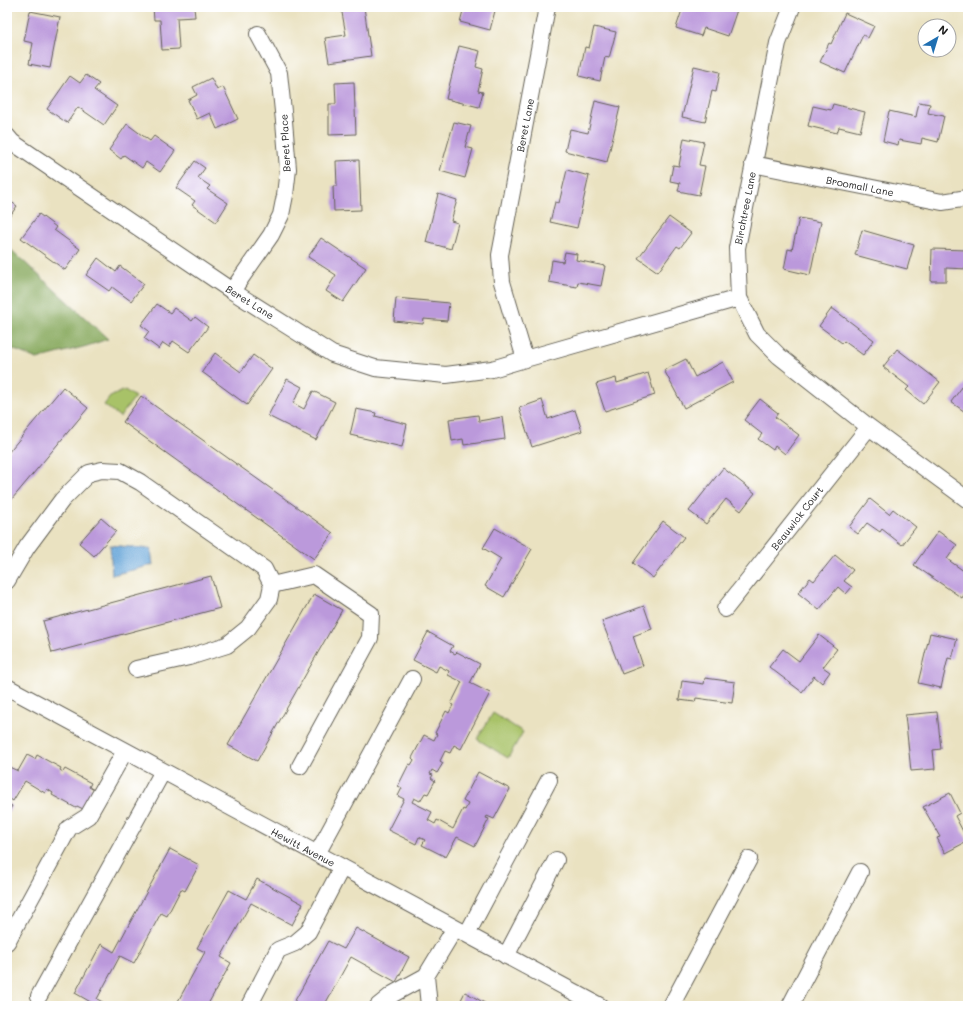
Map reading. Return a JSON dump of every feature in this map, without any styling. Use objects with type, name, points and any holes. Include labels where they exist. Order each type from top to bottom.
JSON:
[{"type":"street","name":"Beret Lane","points":[[525,359],[502,282],[500,255],[547,7]]},
{"type":"street","name":"Birchtree Lane","points":[[792,7],[778,43],[737,248],[739,298],[757,334],[778,356],[968,500]]},
{"type":"street","name":"Beret Place","points":[[232,292],[271,235],[281,215],[288,169],[279,73],[258,34]]},
{"type":"street","name":"Beret Lane","points":[[7,136],[12,142],[232,292],[332,354],[375,368],[446,375],[492,369],[739,298]]},
{"type":"street","name":"Broomall Lane","points":[[753,164],[942,202],[968,198]]},
{"type":"street","name":"Beauwick Court","points":[[725,609],[870,427]]},
{"type":"street","points":[[7,581],[27,547],[62,500],[89,473],[102,470],[120,471],[140,482],[264,569],[272,585],[269,599],[248,628],[227,645],[189,658],[136,669]]},
{"type":"street","points":[[272,585],[314,575],[371,614],[370,638],[300,766]]},
{"type":"street","points":[[317,854],[412,679]]},
{"type":"street","name":"Hewitt Avenue","points":[[7,687],[600,1006]]},
{"type":"street","points":[[7,942],[69,828],[88,816],[125,751]]},
{"type":"street","points":[[40,996],[163,771]]},
{"type":"street","points":[[378,1006],[393,994],[426,976],[461,931],[549,780]]},
{"type":"street","points":[[671,1006],[749,859]]},
{"type":"street","points":[[506,956],[556,860]]},
{"type":"street","points":[[249,1006],[278,950],[295,943],[308,932],[342,867]]},
{"type":"street","points":[[790,1006],[860,872]]},
{"type":"street","points":[[426,976],[428,1006]]},
{"type":"green space","points":[[7,246],[108,339],[37,359],[7,347]]},
{"type":"green space","points":[[125,390],[135,397],[120,417],[104,405],[110,397]]},
{"type":"green space","points":[[493,713],[523,732],[508,758],[477,739]]},
{"type":"water","points":[[110,545],[151,549],[153,565],[112,575]]},
{"type":"building","points":[[153,7],[194,7],[195,17],[177,18],[179,49],[162,50],[160,20],[154,20]]},
{"type":"building","points":[[341,7],[364,7],[371,56],[329,62],[325,38],[346,35]]},
{"type":"building","points":[[464,7],[496,7],[490,30],[460,22]]},
{"type":"building","points":[[683,7],[738,7],[728,36],[704,28],[701,36],[676,28]]},
{"type":"building","points":[[30,11],[60,17],[50,68],[29,64],[33,43],[24,41]]},
{"type":"building","points":[[845,13],[874,26],[868,38],[863,35],[845,73],[820,62],[829,43],[831,44]]},
{"type":"building","points":[[594,27],[616,32],[609,58],[605,57],[600,81],[579,76],[585,47],[589,48]]},
{"type":"building","points":[[459,46],[480,51],[476,67],[483,69],[478,91],[483,92],[479,107],[446,99]]},
{"type":"building","points":[[694,66],[720,72],[716,92],[712,91],[705,122],[682,117]]},
{"type":"building","points":[[86,75],[99,84],[94,90],[117,106],[104,125],[78,107],[67,123],[47,109],[70,76],[80,83]]},
{"type":"building","points":[[211,78],[217,90],[223,87],[238,119],[217,129],[210,113],[197,119],[188,100],[197,95],[193,87]]},
{"type":"building","points":[[354,82],[356,134],[329,135],[329,104],[336,104],[335,83]]},
{"type":"building","points":[[595,101],[620,107],[607,162],[565,151],[570,129],[588,133]]},
{"type":"building","points":[[919,102],[930,104],[928,113],[944,116],[938,142],[922,138],[921,144],[899,140],[898,145],[883,141],[889,111],[916,117]]},
{"type":"building","points":[[833,104],[865,112],[860,132],[839,127],[837,133],[808,126],[813,106],[831,110]]},
{"type":"building","points":[[454,122],[471,126],[465,147],[473,149],[465,178],[440,171]]},
{"type":"building","points":[[127,124],[150,141],[154,136],[175,151],[160,172],[146,162],[142,168],[124,155],[121,159],[109,150]]},
{"type":"building","points":[[684,138],[704,142],[699,165],[705,166],[699,195],[678,191],[680,183],[670,181],[673,165],[679,166]]},
{"type":"building","points":[[359,160],[361,210],[334,211],[333,186],[337,186],[336,161]]},
{"type":"building","points":[[195,161],[205,168],[198,178],[210,186],[207,189],[228,203],[216,222],[192,205],[195,201],[176,188]]},
{"type":"building","points":[[567,170],[589,176],[577,228],[550,222],[555,202],[559,203]]},
{"type":"building","points":[[438,194],[457,200],[451,221],[458,223],[451,249],[426,242]]},
{"type":"building","points":[[7,199],[17,206],[7,220]]},
{"type":"building","points":[[39,214],[56,227],[54,230],[80,249],[65,270],[21,238]]},
{"type":"building","points":[[669,217],[691,233],[680,248],[677,246],[658,272],[638,258]]},
{"type":"building","points":[[799,218],[821,222],[810,275],[784,269],[788,249],[792,250]]},
{"type":"building","points":[[862,230],[914,245],[907,269],[855,255]]},
{"type":"building","points":[[321,238],[366,268],[343,302],[326,291],[336,275],[308,257]]},
{"type":"building","points":[[932,249],[968,250],[968,269],[946,268],[946,281],[931,281]]},
{"type":"building","points":[[565,252],[577,254],[576,260],[605,266],[601,286],[578,282],[577,287],[549,282],[552,260],[563,262]]},
{"type":"building","points":[[98,258],[116,272],[120,266],[144,284],[131,301],[112,287],[109,291],[86,275]]},
{"type":"building","points":[[396,298],[449,303],[447,321],[424,319],[423,324],[394,321]]},
{"type":"building","points":[[157,304],[170,313],[174,308],[192,321],[195,317],[208,327],[189,352],[173,341],[169,347],[163,343],[159,349],[144,338],[149,331],[141,325]]},
{"type":"building","points":[[832,308],[874,340],[863,355],[844,341],[842,343],[819,326]]},
{"type":"building","points":[[897,349],[940,382],[923,404],[906,390],[909,387],[883,367]]},
{"type":"building","points":[[215,353],[241,372],[253,355],[272,369],[247,405],[202,372]]},
{"type":"building","points":[[686,359],[695,377],[723,362],[733,382],[684,408],[664,370]]},
{"type":"building","points":[[648,373],[655,395],[605,411],[596,384],[616,378],[617,383]]},
{"type":"building","points":[[287,379],[302,387],[293,403],[304,409],[313,391],[335,402],[316,440],[268,416]]},
{"type":"building","points":[[968,379],[968,414],[951,402]]},
{"type":"building","points":[[63,387],[88,408],[7,505],[7,454]]},
{"type":"building","points":[[141,396],[333,533],[314,559],[123,422]]},
{"type":"building","points":[[760,399],[778,413],[775,417],[799,435],[785,454],[775,446],[773,450],[758,439],[762,434],[744,420]]},
{"type":"building","points":[[542,400],[548,419],[575,410],[582,431],[532,447],[519,408]]},
{"type":"building","points":[[356,409],[376,413],[375,416],[407,424],[402,447],[350,435]]},
{"type":"building","points":[[478,415],[479,421],[502,417],[505,439],[464,445],[463,439],[452,441],[449,419]]},
{"type":"building","points":[[723,468],[755,493],[741,511],[726,499],[706,524],[689,511]]},
{"type":"building","points":[[870,499],[889,514],[893,509],[916,527],[902,545],[882,529],[880,532],[867,523],[858,534],[849,527]]},
{"type":"building","points":[[101,518],[116,531],[94,556],[79,543]]},
{"type":"building","points":[[663,521],[684,537],[653,578],[633,563]]},
{"type":"building","points":[[495,528],[532,549],[504,597],[485,586],[501,559],[483,548]]},
{"type":"building","points":[[938,531],[957,545],[947,559],[968,574],[968,588],[962,598],[914,565]]},
{"type":"building","points":[[835,555],[853,570],[844,581],[852,587],[846,594],[838,587],[819,610],[798,593],[810,578],[814,581]]},
{"type":"building","points":[[211,576],[220,608],[52,653],[43,621]]},
{"type":"building","points":[[314,594],[342,610],[257,761],[228,745]]},
{"type":"building","points":[[644,606],[652,629],[633,636],[643,666],[622,674],[602,621]]},
{"type":"building","points":[[428,632],[453,646],[450,651],[455,654],[457,652],[480,664],[470,683],[490,693],[461,749],[454,745],[450,753],[445,751],[440,761],[443,763],[437,773],[432,770],[430,774],[433,775],[431,778],[435,781],[428,794],[425,793],[420,801],[414,798],[412,802],[432,812],[428,820],[435,824],[437,820],[453,829],[463,809],[465,810],[468,804],[463,801],[478,772],[510,789],[494,819],[487,816],[486,818],[489,819],[475,846],[457,837],[446,857],[422,845],[425,840],[419,837],[416,844],[388,830],[404,799],[398,796],[402,788],[398,786],[409,764],[411,765],[414,760],[412,758],[424,735],[434,740],[437,734],[435,733],[446,711],[449,713],[453,705],[451,704],[462,682],[448,675],[449,671],[439,666],[436,672],[413,660]]},
{"type":"building","points":[[930,633],[957,639],[952,659],[948,658],[941,688],[918,683]]},
{"type":"building","points":[[819,635],[837,649],[823,667],[830,672],[822,683],[814,676],[802,692],[769,667],[783,649],[799,661]]},
{"type":"building","points":[[705,678],[735,682],[732,703],[696,698],[695,702],[679,700],[682,681],[704,684]]},
{"type":"building","points":[[937,712],[941,749],[933,750],[935,769],[911,771],[905,715]]},
{"type":"building","points":[[27,755],[35,759],[37,755],[61,768],[60,770],[63,772],[65,769],[91,783],[89,787],[96,791],[85,810],[77,806],[76,808],[52,795],[53,793],[47,789],[45,793],[25,781],[13,801],[10,799],[8,803],[12,806],[7,814],[7,766],[18,771]]},
{"type":"building","points":[[950,793],[960,813],[955,816],[968,841],[945,853],[937,838],[940,837],[923,807]]},
{"type":"building","points":[[170,849],[199,865],[185,891],[181,889],[167,916],[161,913],[134,963],[120,956],[97,999],[110,1006],[92,1006],[94,1004],[75,993],[101,944],[114,952]]},
{"type":"building","points":[[257,879],[303,904],[292,925],[251,903],[221,957],[231,963],[207,1006],[183,1006],[177,1003],[205,952],[197,948],[229,890],[246,899]]},
{"type":"building","points":[[356,928],[409,957],[396,982],[351,957],[324,1006],[292,1006],[328,941],[344,949]]},
{"type":"building","points":[[465,992],[490,1006],[458,1006]]}]
